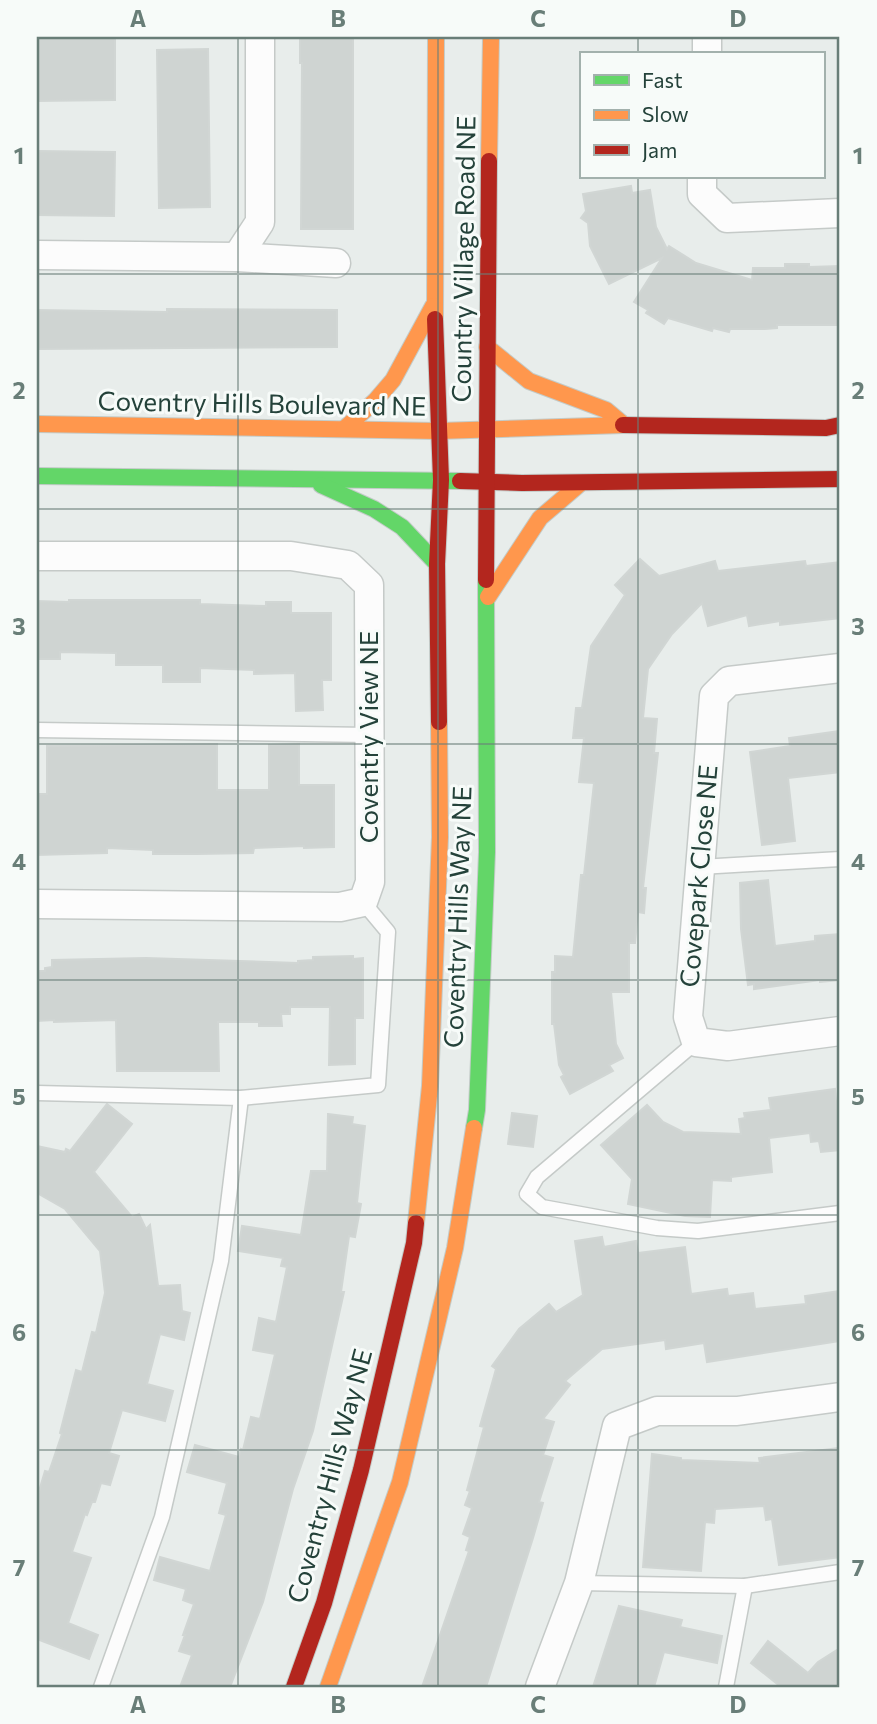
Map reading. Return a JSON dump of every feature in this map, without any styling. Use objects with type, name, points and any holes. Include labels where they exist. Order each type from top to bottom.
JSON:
[{"type":"street","points":[[237,257],[260,222],[260,37]]},
{"type":"street","name":"Country Village Road NE","points":[[436,37],[434,304],[441,480]]},
{"type":"street","name":"Country Village Road NE","points":[[486,482],[491,37]]},
{"type":"street","points":[[702,178],[702,194],[727,218],[840,213]]},
{"type":"street","points":[[37,255],[237,257],[336,263]]},
{"type":"street","points":[[344,429],[375,401],[393,380],[434,304]]},
{"type":"street","points":[[487,347],[529,380],[606,410],[624,425]]},
{"type":"street","name":"Coventry Hills Boulevard NE","points":[[37,425],[487,431]]},
{"type":"street","points":[[487,431],[624,425],[826,428],[840,425]]},
{"type":"street","points":[[37,476],[581,483],[840,479]]},
{"type":"street","points":[[306,479],[383,515],[410,534],[437,564]]},
{"type":"street","name":"Coventry Hills Way NE","points":[[295,1687],[324,1603],[361,1470],[414,1243],[430,1086],[440,837],[437,564],[441,480]]},
{"type":"street","name":"Coventry Hills Way NE","points":[[328,1687],[400,1482],[454,1248],[477,1110],[487,852],[486,482]]},
{"type":"street","points":[[488,597],[540,518],[581,483]]},
{"type":"street","name":"Coventry View NE","points":[[37,556],[291,556],[348,565],[369,585],[370,882],[363,902]]},
{"type":"street","name":"Covepark Close NE","points":[[696,1042],[688,1017],[714,696],[729,681],[840,667]]},
{"type":"street","points":[[37,904],[340,906],[363,902]]},
{"type":"street","points":[[696,1042],[728,1046],[840,1031]]},
{"type":"street","points":[[540,1687],[579,1583],[617,1426],[657,1411],[737,1411],[840,1397]]},
{"type":"lane","points":[[37,730],[369,735]]},
{"type":"lane","points":[[700,867],[840,859]]},
{"type":"lane","points":[[37,1093],[241,1098],[378,1085],[388,932],[363,902]]},
{"type":"lane","points":[[696,1042],[537,1177],[527,1194],[542,1208],[657,1228],[698,1231],[840,1213]]},
{"type":"lane","points":[[100,1687],[162,1517],[221,1261],[241,1098]]},
{"type":"lane","points":[[579,1583],[745,1586],[840,1572]]},
{"type":"lane","points":[[726,1687],[745,1586]]},
{"type":"building","points":[[300,37],[353,37],[353,229],[301,229]]},
{"type":"building","points":[[37,38],[115,38],[115,100],[37,101]]},
{"type":"building","points":[[208,49],[210,207],[159,208],[157,50]]},
{"type":"building","points":[[37,151],[115,152],[114,216],[37,215]]},
{"type":"building","points":[[631,186],[632,193],[650,190],[656,227],[667,249],[669,246],[696,263],[752,280],[753,268],[785,268],[785,264],[809,264],[809,267],[840,266],[840,325],[777,325],[777,328],[730,329],[729,332],[713,328],[712,331],[668,318],[664,324],[646,313],[648,310],[634,302],[662,258],[609,284],[590,246],[588,223],[581,218],[586,211],[583,194]]},
{"type":"building","points":[[167,309],[337,310],[337,347],[37,349],[37,310],[167,312]]},
{"type":"building","points":[[640,559],[659,576],[715,561],[718,571],[805,561],[806,566],[840,562],[840,618],[780,625],[780,621],[749,626],[747,615],[708,626],[702,603],[672,634],[648,669],[643,718],[657,719],[654,753],[658,753],[643,888],[646,888],[644,913],[638,912],[635,943],[629,943],[629,992],[611,992],[616,1044],[623,1058],[609,1065],[613,1071],[570,1094],[561,1077],[564,1075],[559,1065],[552,1024],[552,972],[555,972],[555,956],[573,957],[594,783],[579,782],[584,738],[573,738],[576,708],[582,708],[591,646],[625,595],[615,585]]},
{"type":"building","points":[[200,600],[200,604],[266,606],[266,602],[291,602],[291,613],[331,613],[331,680],[322,680],[323,710],[296,711],[295,673],[254,674],[254,670],[200,668],[200,682],[163,682],[163,665],[116,665],[116,653],[60,652],[60,659],[37,659],[37,601]]},
{"type":"building","points":[[840,731],[840,772],[788,778],[795,841],[762,845],[750,752],[790,746],[789,738]]},
{"type":"building","points":[[217,744],[217,790],[269,790],[269,745],[299,744],[299,785],[334,785],[334,847],[254,848],[253,853],[197,854],[153,854],[153,850],[107,848],[107,853],[37,855],[37,794],[47,794],[47,746]]},
{"type":"building","points":[[768,880],[775,946],[815,941],[815,936],[840,934],[840,980],[754,989],[754,984],[748,985],[741,929],[740,883]]},
{"type":"building","points":[[353,956],[353,959],[363,958],[363,1018],[355,1018],[355,1064],[329,1065],[330,1007],[290,1007],[290,1014],[281,1014],[282,1026],[259,1026],[259,1022],[218,1022],[219,1071],[117,1071],[116,1020],[37,1021],[37,971],[52,967],[52,960],[146,958],[298,963],[313,960],[313,957]]},
{"type":"building","points":[[835,1089],[840,1150],[821,1152],[819,1141],[811,1142],[810,1133],[769,1138],[772,1172],[731,1177],[731,1181],[712,1180],[710,1217],[685,1216],[628,1204],[632,1179],[601,1145],[647,1105],[663,1122],[683,1132],[741,1134],[739,1119],[745,1118],[744,1113],[771,1110],[769,1098]]},
{"type":"building","points":[[107,1104],[132,1124],[94,1172],[132,1217],[139,1214],[146,1229],[150,1225],[158,1286],[180,1285],[182,1311],[190,1313],[184,1340],[160,1334],[147,1384],[173,1391],[165,1421],[122,1410],[109,1453],[119,1456],[110,1485],[101,1483],[95,1502],[92,1502],[87,1515],[85,1514],[72,1552],[91,1558],[68,1623],[98,1635],[89,1659],[37,1639],[37,1498],[45,1471],[49,1472],[62,1434],[60,1433],[76,1370],[82,1372],[92,1332],[96,1333],[105,1293],[100,1251],[65,1209],[37,1193],[37,1146],[70,1151]]},
{"type":"building","points":[[512,1113],[537,1116],[533,1147],[508,1144]]},
{"type":"building","points":[[328,1114],[353,1117],[352,1124],[365,1126],[357,1203],[361,1204],[355,1237],[349,1236],[341,1292],[344,1292],[313,1431],[293,1489],[263,1602],[230,1687],[180,1687],[192,1655],[179,1651],[194,1604],[183,1600],[186,1589],[154,1580],[160,1557],[210,1571],[226,1515],[219,1513],[227,1483],[187,1472],[195,1445],[239,1457],[251,1417],[260,1419],[275,1354],[253,1350],[259,1318],[276,1322],[287,1267],[281,1266],[283,1258],[238,1251],[242,1226],[301,1235],[311,1171],[327,1171]]},
{"type":"building","points":[[602,1237],[604,1247],[636,1241],[638,1253],[685,1247],[691,1294],[727,1289],[728,1296],[753,1293],[755,1309],[806,1304],[805,1296],[840,1291],[840,1341],[707,1362],[704,1343],[666,1349],[665,1340],[602,1349],[565,1381],[570,1385],[543,1419],[554,1422],[543,1455],[553,1458],[539,1502],[543,1503],[533,1538],[486,1687],[422,1687],[469,1551],[466,1550],[470,1537],[463,1534],[472,1508],[465,1505],[484,1427],[480,1426],[496,1369],[492,1366],[519,1329],[549,1304],[556,1312],[583,1295],[575,1241]]},
{"type":"building","points":[[840,1448],[840,1557],[779,1565],[772,1519],[766,1520],[764,1506],[715,1509],[714,1523],[705,1522],[701,1571],[643,1567],[652,1454],[681,1460],[760,1463],[759,1458]]},
{"type":"building","points":[[619,1606],[682,1620],[680,1627],[722,1636],[717,1663],[664,1652],[654,1687],[593,1687]]},
{"type":"building","points":[[768,1641],[808,1673],[818,1662],[840,1648],[840,1687],[781,1687],[751,1663]]},
{"type":"traffic: fast","points":[[37,476],[460,481]]},
{"type":"traffic: fast","points":[[321,485],[374,509],[402,527],[437,564]]},
{"type":"traffic: fast","points":[[474,1128],[477,1110],[487,852],[486,580]]},
{"type":"traffic: slow","points":[[435,319],[436,37]]},
{"type":"traffic: slow","points":[[489,161],[491,37]]},
{"type":"traffic: slow","points":[[344,429],[375,401],[393,380],[433,306]]},
{"type":"traffic: slow","points":[[487,347],[529,381],[606,410],[624,425]]},
{"type":"traffic: slow","points":[[37,424],[438,431],[623,425]]},
{"type":"traffic: slow","points":[[488,597],[540,518],[581,483]]},
{"type":"traffic: slow","points":[[416,1223],[430,1086],[440,837],[439,722]]},
{"type":"traffic: slow","points":[[328,1687],[400,1482],[455,1248],[474,1128]]},
{"type":"traffic: jam","points":[[486,580],[489,161]]},
{"type":"traffic: jam","points":[[435,319],[441,480],[437,564],[439,722]]},
{"type":"traffic: jam","points":[[623,425],[826,428],[840,425]]},
{"type":"traffic: jam","points":[[460,481],[522,483],[840,479]]},
{"type":"traffic: jam","points":[[294,1687],[324,1603],[361,1470],[414,1243],[416,1223]]}]
